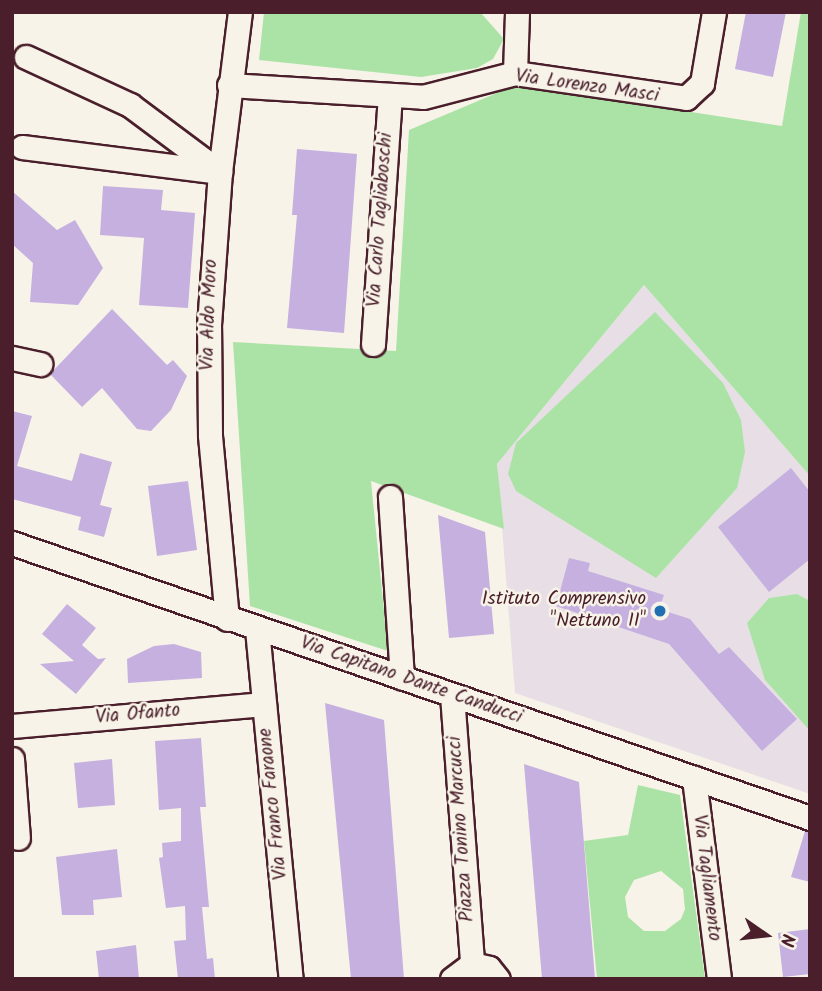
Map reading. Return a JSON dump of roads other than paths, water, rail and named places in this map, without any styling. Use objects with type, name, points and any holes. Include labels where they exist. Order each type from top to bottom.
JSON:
[{"type":"street","name":"Via Aldo Moro","points":[[227,619],[208,373],[219,172],[240,12]]},
{"type":"street","points":[[514,73],[517,12]]},
{"type":"street","name":"Via Lorenzo Masci","points":[[229,85],[390,96],[444,94],[514,73],[686,98],[702,83],[714,12]]},
{"type":"street","points":[[26,57],[122,100],[219,172]]},
{"type":"street","name":"Via Carlo Tagliaboschi","points":[[373,344],[390,96]]},
{"type":"street","points":[[22,147],[219,172]]},
{"type":"street","points":[[12,358],[40,364]]},
{"type":"street","points":[[390,497],[402,678]]},
{"type":"street","name":"Via Capitano Dante Canducci","points":[[12,543],[810,818]]},
{"type":"street","name":"Via Franco Faraone","points":[[257,629],[291,979]]},
{"type":"street","name":"Piazza Tonino Marcucci","points":[[452,695],[472,964]]},
{"type":"street","name":"Via Ofanto","points":[[12,726],[264,704]]},
{"type":"street","points":[[12,759],[18,838]]},
{"type":"street","name":"Via Tagliamento","points":[[694,778],[719,979]]},
{"type":"street","points":[[452,979],[472,964],[489,968],[498,979]]},
{"type":"place","name":"Istituto Comprensivo \"Nettuno II\"","points":[[660,611]]}]
